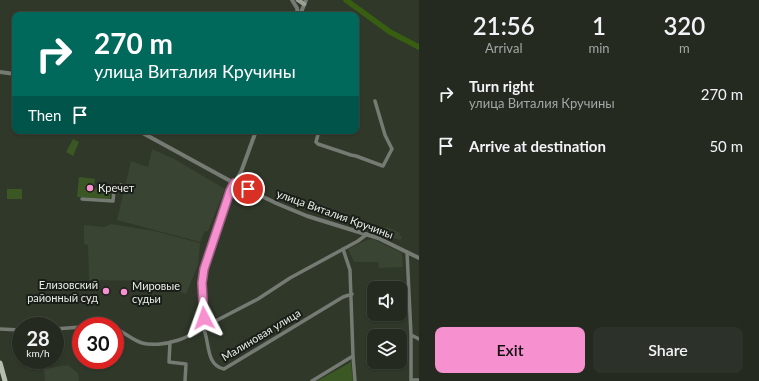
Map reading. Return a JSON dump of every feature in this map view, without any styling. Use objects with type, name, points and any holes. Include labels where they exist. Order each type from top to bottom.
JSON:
[{"type":"main road","points":[[298,0],[305,2]]},
{"type":"main road","points":[[204,318],[214,322]]},
{"type":"main road","points":[[0,366],[5,381]]},
{"type":"street","points":[[292,0],[298,12]]},
{"type":"street","points":[[300,12],[305,2]]},
{"type":"street","points":[[0,72],[12,74]]},
{"type":"street","points":[[318,134],[316,142],[318,144],[383,166],[392,149],[385,135],[375,101]]},
{"type":"street","name":"улица Виталия Кручины","points":[[144,134],[234,183],[297,212],[367,234],[419,258]]},
{"type":"street","points":[[198,330],[202,325],[204,318],[202,283],[204,269],[234,183],[241,172],[255,134]]},
{"type":"street","points":[[82,199],[112,201],[114,190],[121,185]]},
{"type":"street","points":[[124,333],[143,343],[156,344],[170,342],[190,335],[258,299],[290,278],[367,234]]},
{"type":"street","points":[[343,249],[350,270],[355,381]]},
{"type":"street","points":[[407,252],[411,335],[411,380],[419,380]]},
{"type":"street","name":"Малиновая улица","points":[[203,327],[212,362],[218,367],[224,369],[343,297],[352,294]]},
{"type":"street","points":[[0,329],[12,330]]},
{"type":"street","points":[[411,335],[419,339]]},
{"type":"street","points":[[170,342],[169,362],[186,364],[185,381]]},
{"type":"street","points":[[312,381],[353,356]]},
{"type":"shaded area","points":[[152,149],[176,160],[225,189],[208,231],[205,231],[200,242],[117,220],[131,161],[148,167]]},
{"type":"shaded area","points":[[111,224],[154,231],[200,243],[198,265],[186,294],[150,281],[89,280],[88,245],[84,244],[84,225],[104,227]]},
{"type":"shaded area","points":[[387,227],[400,233],[399,235],[402,237],[400,240],[385,235],[384,236],[380,233],[381,230]]},
{"type":"shaded area","points":[[373,239],[402,253],[403,267],[379,268],[378,262],[354,262],[348,249],[367,240]]},
{"type":"shaded area","points":[[68,365],[78,373],[79,381],[45,381],[44,369],[64,369],[64,366]]},
{"type":"green space","points":[[73,139],[79,142],[73,156],[66,152]]},
{"type":"green space","name":"Кречет","points":[[79,177],[95,179],[94,188],[111,189],[110,199],[77,197]]},
{"type":"green space","points":[[7,189],[22,189],[22,199],[7,199]]},
{"type":"green space","points":[[351,362],[353,381],[317,381]]},
{"type":"waterway","points":[[346,0],[390,32],[419,47]]},
{"type":"place","name":"Кречет","points":[[90,188]]},
{"type":"place","name":"Елизовский районный суд","points":[[106,291]]},
{"type":"place","name":"Мировые судьи","points":[[124,292]]},
{"type":"route","points":[[204,318],[202,283],[204,269],[211,246],[234,183],[248,189]]}]
